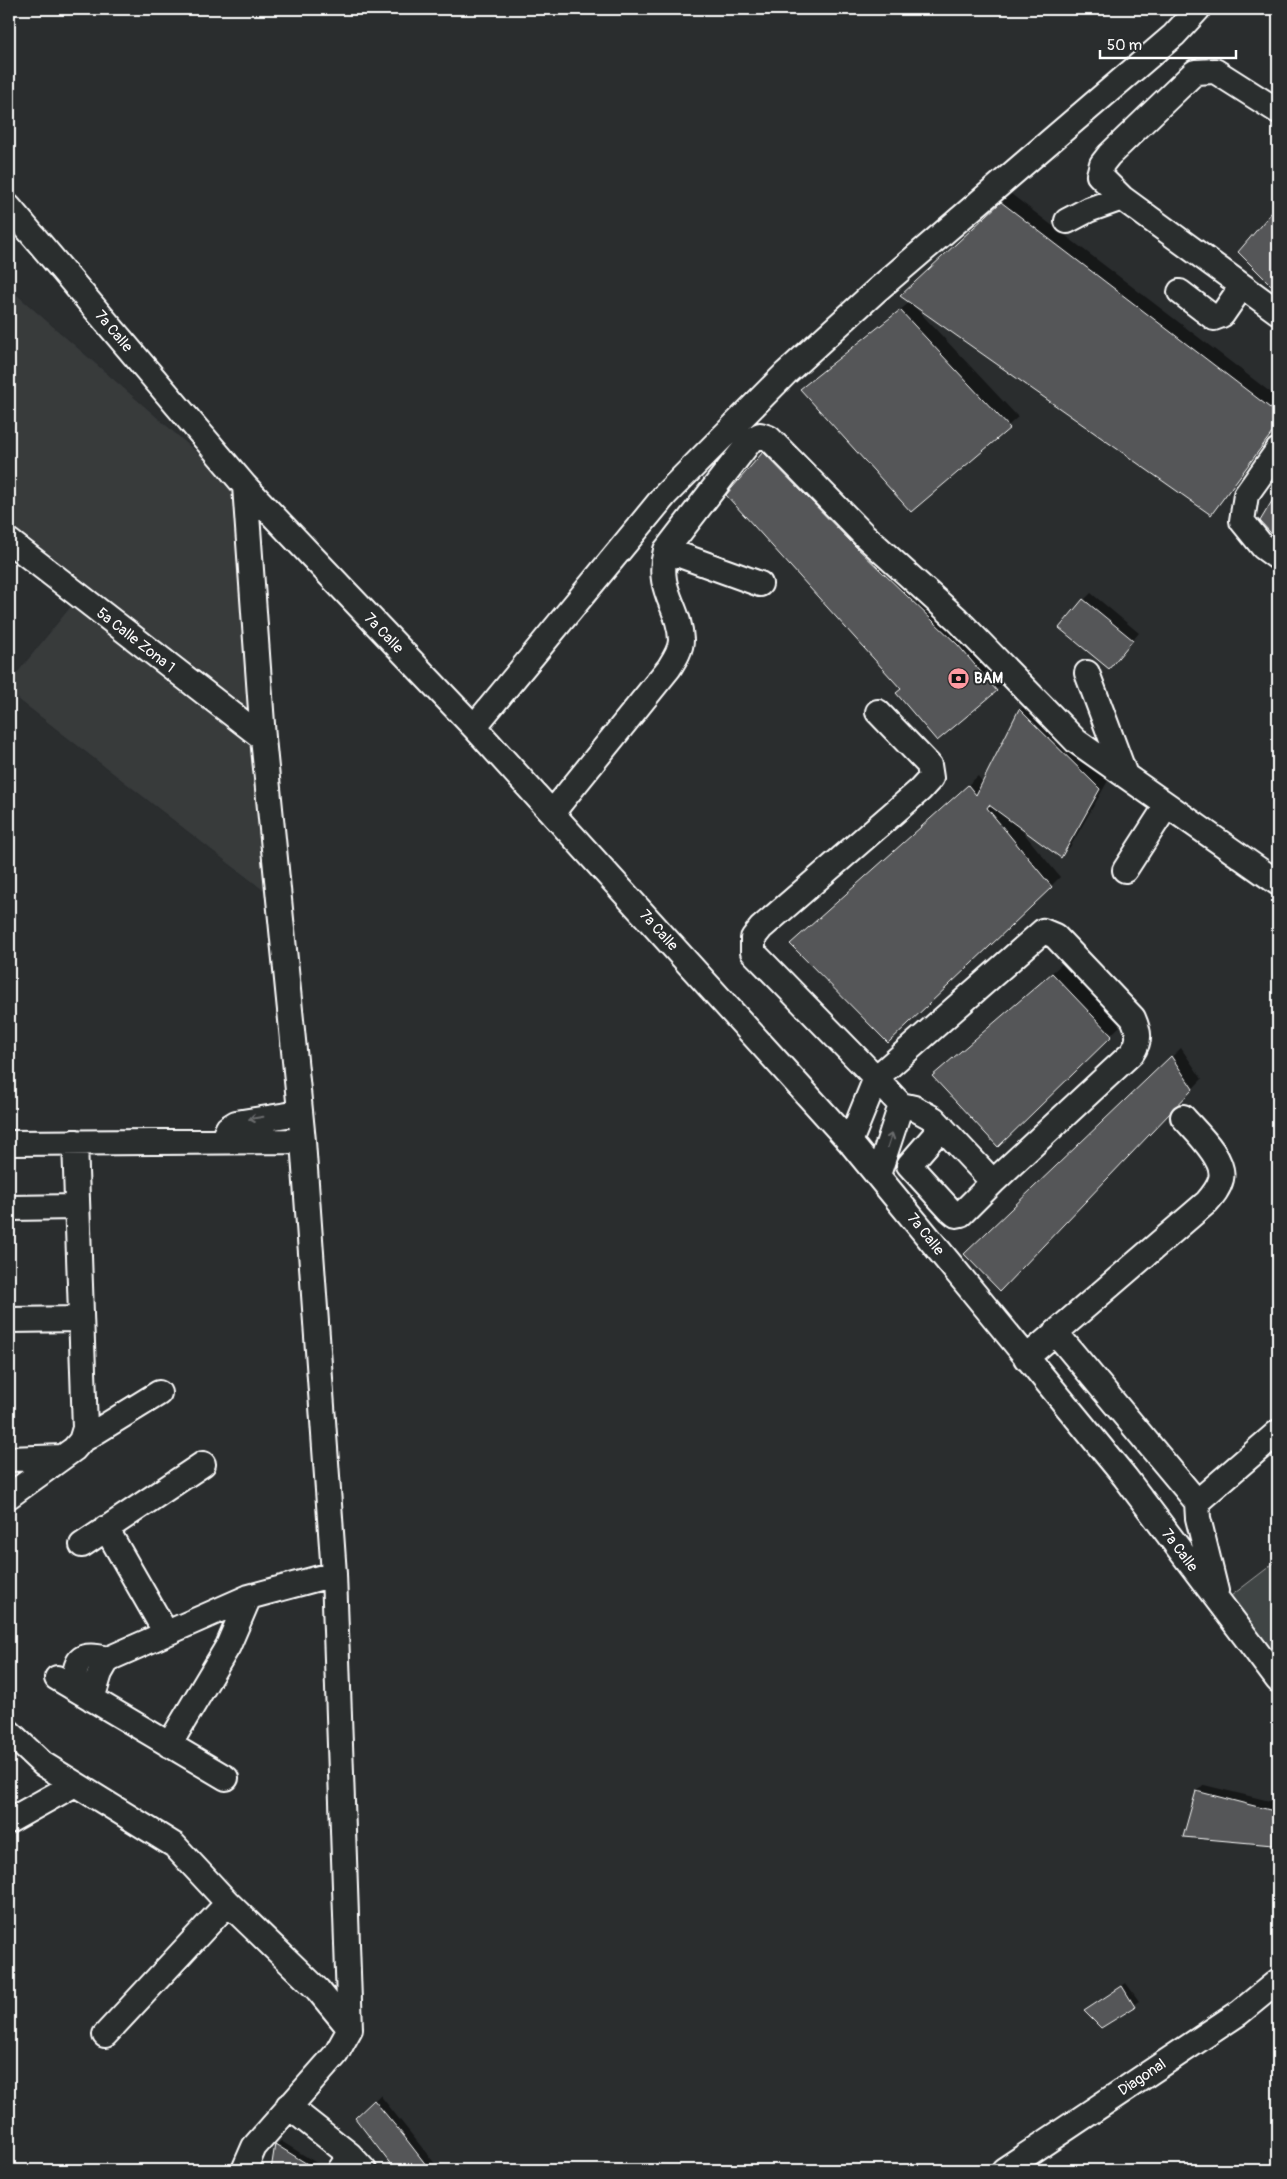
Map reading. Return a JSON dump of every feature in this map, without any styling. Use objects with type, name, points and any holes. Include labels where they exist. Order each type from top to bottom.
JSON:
[{"type":"street","points":[[474,727],[665,495],[786,373],[877,290],[1174,34],[1198,9]]},
{"type":"street","points":[[1278,111],[1215,71],[1195,72],[1109,155],[1102,164],[1099,175],[1122,198],[1278,312]]},
{"type":"street","points":[[1067,221],[1088,210],[1122,198]]},
{"type":"street","name":"7a Calle","points":[[9,207],[245,486],[474,727],[850,1142],[1125,1477],[1278,1680]]},
{"type":"street","points":[[1180,292],[1214,318],[1222,315],[1242,286]]},
{"type":"street","points":[[552,813],[669,668],[678,653],[681,640],[663,581],[662,564],[666,550],[751,440],[760,435],[769,438],[864,536],[957,619],[1076,740],[1278,883]]},
{"type":"street","points":[[1278,450],[1246,496],[1242,521],[1263,547],[1278,558]]},
{"type":"street","points":[[244,2170],[254,2147],[288,2106],[336,2054],[350,2029],[334,1574],[303,1141],[263,738],[245,486]]},
{"type":"street","name":"5a Calle Zona 1","points":[[9,541],[263,738]]},
{"type":"street","points":[[666,550],[760,584]]},
{"type":"street","points":[[1087,673],[1125,774]]},
{"type":"street","points":[[878,712],[929,765],[931,778],[920,790],[761,928],[753,938],[753,952],[901,1105],[914,1108],[934,1119],[994,1182]]},
{"type":"street","points":[[1125,870],[1167,805]]},
{"type":"street","points":[[850,1142],[876,1078],[1034,937],[1043,931],[1055,936],[1133,1018],[1138,1031],[1138,1044],[1132,1053],[961,1214],[956,1215],[909,1165],[942,1127]]},
{"type":"street","points":[[878,1175],[901,1105]]},
{"type":"street","points":[[222,1141],[228,1128],[236,1123],[300,1112]]},
{"type":"street","points":[[1026,1358],[1207,1202],[1217,1189],[1222,1178],[1221,1166],[1216,1156],[1183,1116]]},
{"type":"street","points":[[9,1143],[303,1141]]},
{"type":"street","points":[[75,1142],[85,1428],[81,1441]]},
{"type":"street","points":[[9,1208],[77,1207]]},
{"type":"street","points":[[9,1320],[81,1319]]},
{"type":"street","points":[[1056,1332],[1197,1502],[1198,1518],[1218,1600]]},
{"type":"street","points":[[9,1496],[64,1458],[81,1441],[159,1393]]},
{"type":"street","points":[[1197,1502],[1278,1432]]},
{"type":"street","points":[[9,1459],[64,1458]]},
{"type":"street","points":[[82,1545],[203,1464]]},
{"type":"street","points":[[106,1528],[166,1633]]},
{"type":"street","points":[[226,1778],[73,1688],[77,1662],[80,1657],[85,1655],[108,1659],[249,1597],[334,1574]]},
{"type":"street","points":[[169,1745],[228,1646],[249,1597]]},
{"type":"street","points":[[9,1732],[43,1764],[174,1845],[228,1903],[318,1990],[350,2029]]},
{"type":"street","points":[[9,1821],[75,1784]]},
{"type":"street","points":[[105,2035],[228,1903]]},
{"type":"street","name":"Diagonal","points":[[1004,2170],[1239,2012],[1278,1981]]},
{"type":"street","points":[[288,2106],[351,2165]]},
{"type":"path","points":[[1269,2170],[1278,2163]]},
{"type":"shaded area","points":[[10,289],[231,482],[253,712],[9,523]]},
{"type":"shaded area","points":[[77,599],[258,740],[276,900],[9,692],[9,683]]},
{"type":"shaded area","points":[[1278,1560],[1278,1658],[1231,1596]]},
{"type":"building","points":[[1001,202],[1278,414],[1278,425],[1211,515],[900,296]]},
{"type":"building","points":[[1278,205],[1278,292],[1238,252]]},
{"type":"building","points":[[900,310],[1010,428],[911,512],[800,389]]},
{"type":"building","points":[[763,452],[854,545],[958,645],[997,691],[937,741],[896,693],[901,689],[726,495]]},
{"type":"building","points":[[1278,491],[1278,541],[1260,521]]},
{"type":"building","points":[[1083,599],[1133,640],[1109,669],[1059,628]]},
{"type":"building","points":[[1019,709],[1100,789],[1061,858],[989,805],[987,808],[1052,887],[888,1043],[790,944],[968,785],[976,795]]},
{"type":"building","points":[[1052,973],[1112,1036],[998,1147],[932,1076]]},
{"type":"building","points":[[1171,1056],[1193,1089],[1000,1291],[964,1254]]},
{"type":"building","points":[[1196,1791],[1274,1811],[1273,1845],[1183,1837]]},
{"type":"building","points":[[1122,1986],[1135,2007],[1101,2028],[1084,2011]]},
{"type":"building","points":[[374,2100],[430,2170],[395,2170],[355,2118]]},
{"type":"building","points":[[275,2144],[317,2170],[271,2170]]},
{"type":"place","name":"BAM","points":[[958,678]]}]
